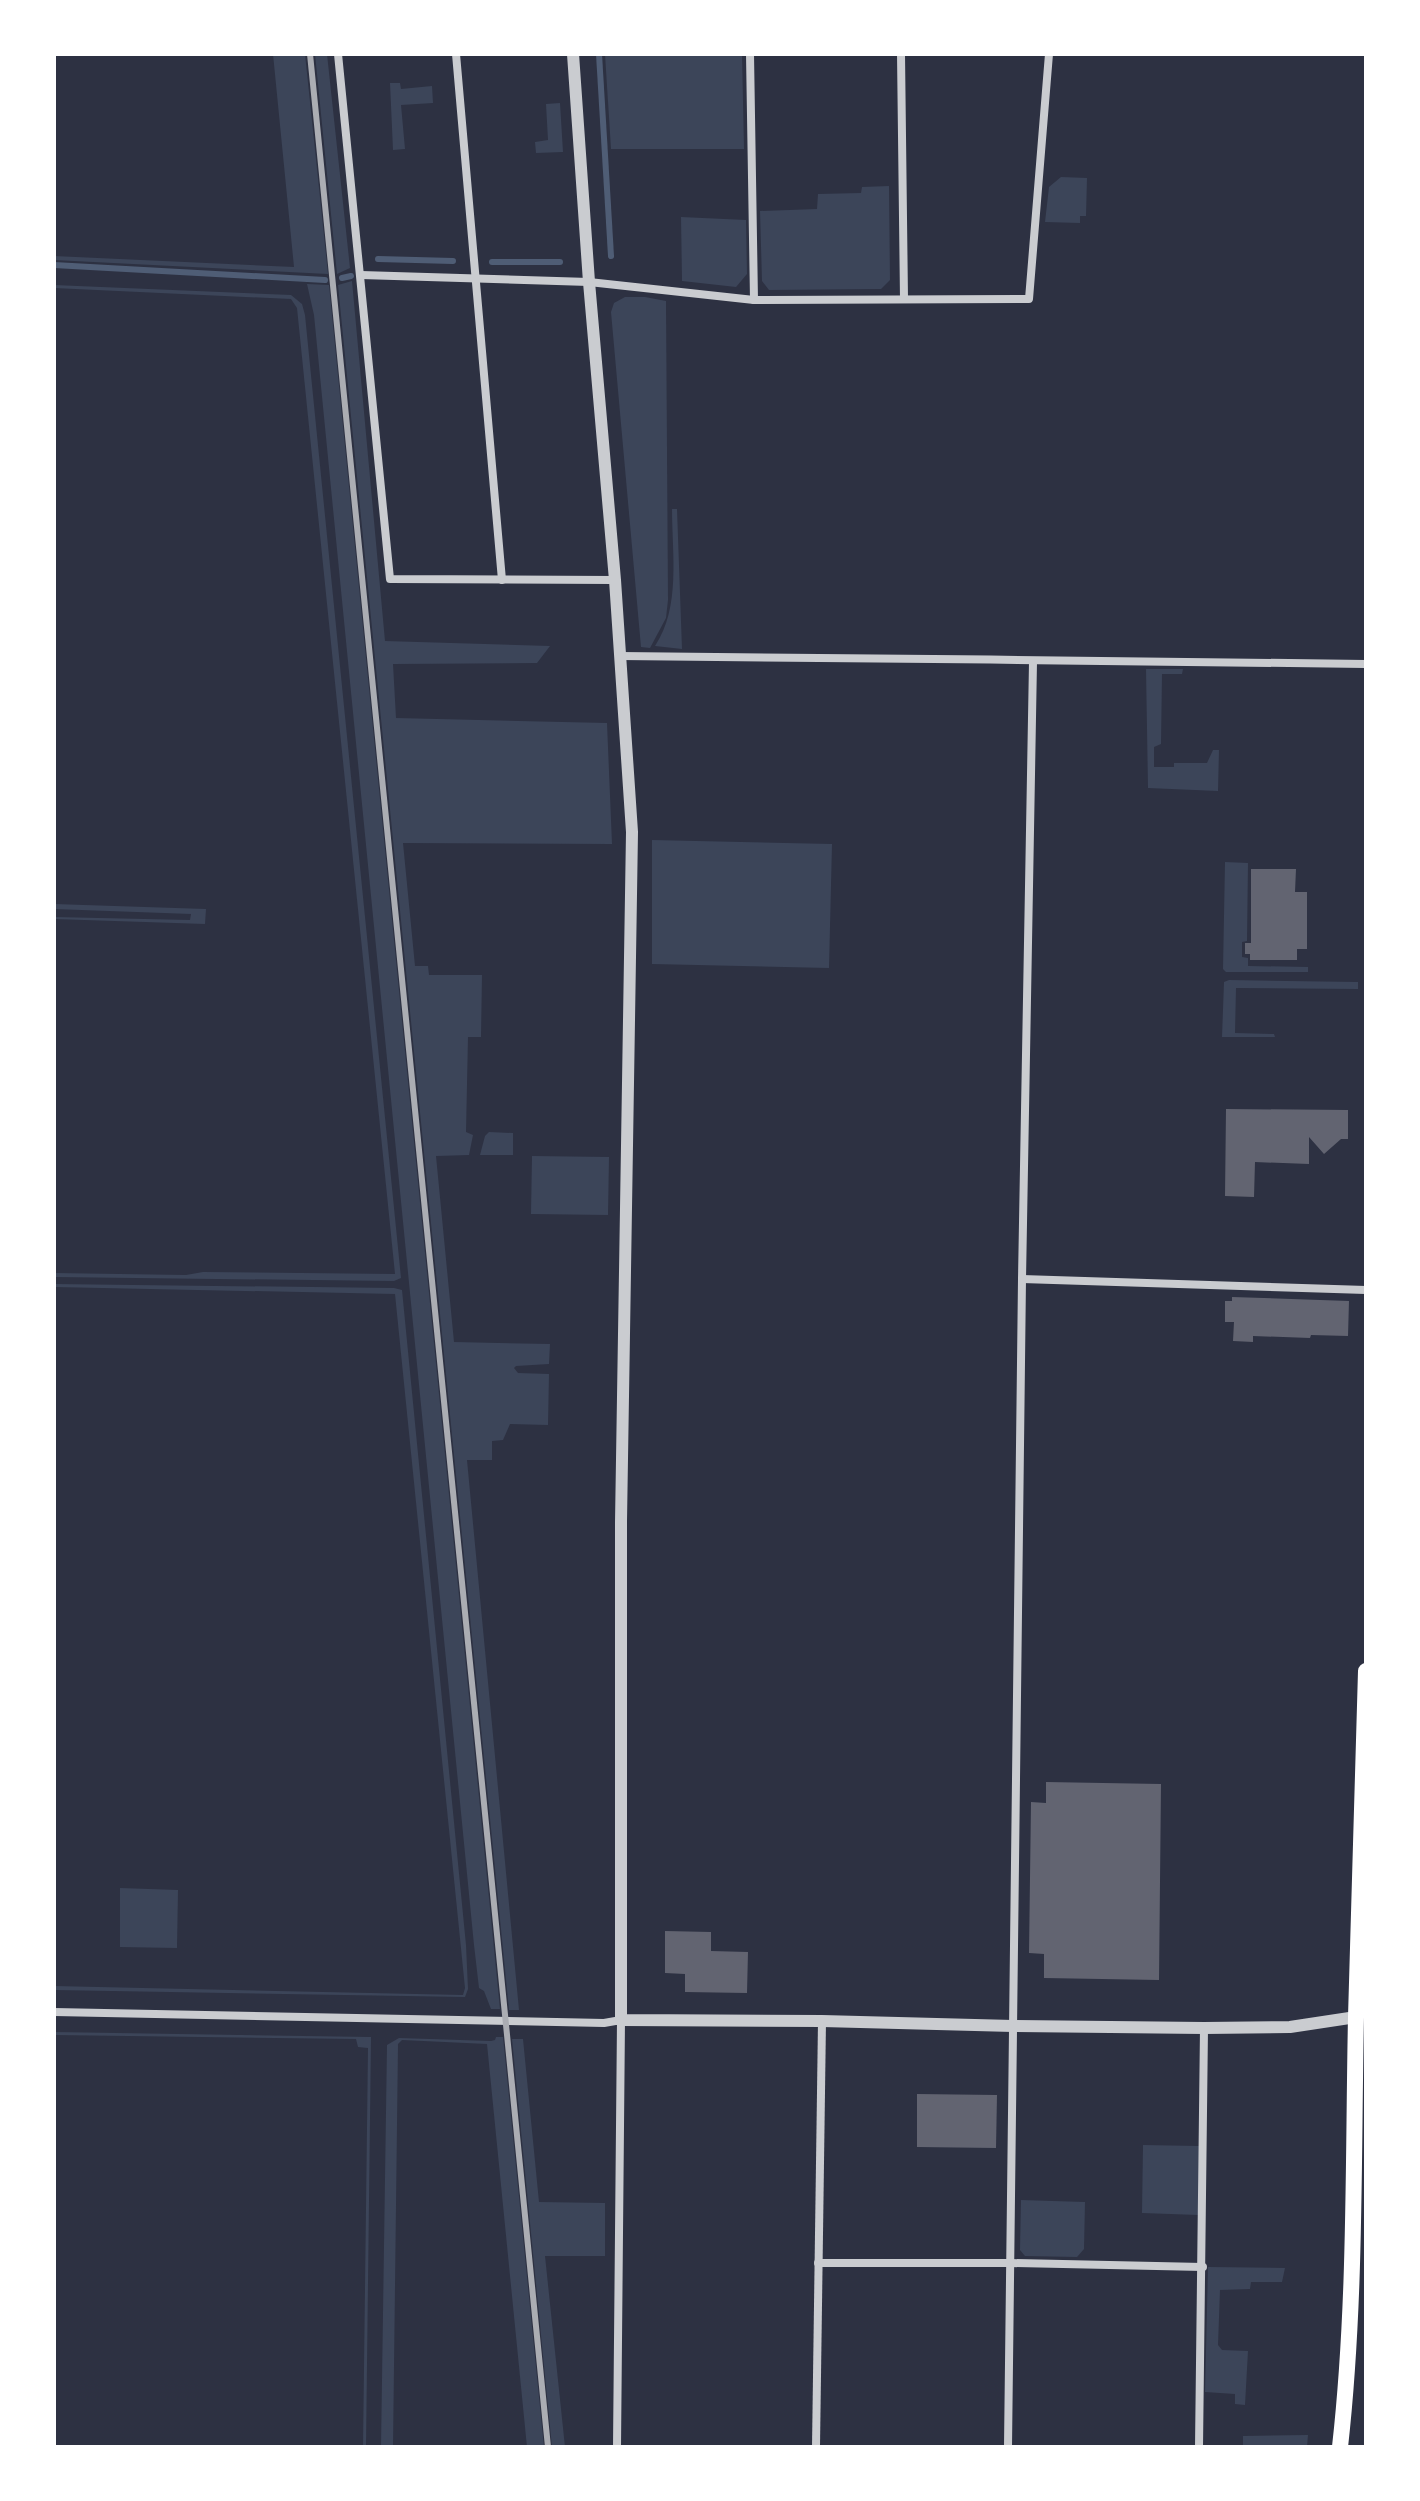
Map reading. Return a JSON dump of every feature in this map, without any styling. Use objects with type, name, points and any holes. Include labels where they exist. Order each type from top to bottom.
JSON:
[{"type":"highway","points":[[1340,2447],[1348,2365],[1361,2016],[1366,1671]]},
{"type":"street","points":[[338,54],[390,579],[615,580]]},
{"type":"street","points":[[456,54],[502,580]]},
{"type":"street","points":[[573,54],[632,832],[621,1522],[617,2447]]},
{"type":"street","points":[[750,54],[754,300]]},
{"type":"street","points":[[901,54],[904,299]]},
{"type":"street","points":[[361,275],[589,282],[754,300],[1029,299],[1049,54]]},
{"type":"street","points":[[620,656],[1366,664]]},
{"type":"street","points":[[1008,2447],[1033,662]]},
{"type":"street","points":[[1022,1279],[1366,1290]]},
{"type":"street","points":[[54,2012],[604,2023],[621,2020],[822,2021],[1204,2028],[1302,2026],[1361,2016]]},
{"type":"street","points":[[816,2447],[822,2021]]},
{"type":"street","points":[[1199,2447],[1204,2028]]},
{"type":"street","points":[[818,2263],[1203,2267]]},
{"type":"shaded area","points":[[273,54],[305,54],[328,274],[54,260],[54,256],[294,267]]},
{"type":"shaded area","points":[[315,54],[327,54],[350,268],[337,274]]},
{"type":"shaded area","points":[[605,54],[742,54],[744,149],[611,149]]},
{"type":"shaded area","points":[[390,83],[400,83],[401,89],[432,86],[433,103],[401,105],[405,149],[393,150]]},
{"type":"shaded area","points":[[560,103],[563,152],[536,153],[535,142],[548,140],[546,104]]},
{"type":"shaded area","points":[[1061,177],[1087,178],[1086,216],[1080,216],[1080,223],[1045,222],[1049,187]]},
{"type":"shaded area","points":[[889,186],[890,280],[881,289],[769,290],[762,281],[760,211],[817,209],[818,194],[861,193],[862,187]]},
{"type":"shaded area","points":[[681,217],[746,220],[747,274],[736,287],[682,281]]},
{"type":"shaded area","points":[[352,281],[385,641],[550,646],[537,663],[393,664],[396,718],[607,723],[612,844],[403,843],[415,966],[428,966],[429,975],[482,975],[481,1037],[468,1037],[466,1132],[473,1135],[469,1155],[436,1156],[454,1342],[550,1344],[549,1364],[514,1368],[518,1373],[549,1374],[548,1425],[510,1424],[503,1440],[492,1441],[492,1460],[467,1460],[519,2010],[509,2010],[338,285]]},
{"type":"shaded area","points":[[307,284],[329,285],[500,2009],[491,2009],[484,1991],[479,1988],[474,1945],[314,315]]},
{"type":"shaded area","points":[[54,285],[291,295],[302,304],[401,1278],[394,1281],[54,1277],[54,1273],[395,1274],[297,308],[291,299],[54,288]]},
{"type":"shaded area","points":[[625,297],[666,301],[668,600],[666,618],[650,648],[641,647],[611,312],[614,303]]},
{"type":"shaded area","points":[[672,509],[677,509],[682,649],[655,646],[669,614],[672,597]]},
{"type":"shaded area","points":[[1146,669],[1183,669],[1182,674],[1162,674],[1161,744],[1154,747],[1154,767],[1174,767],[1174,763],[1207,763],[1213,750],[1219,750],[1218,791],[1148,788]]},
{"type":"shaded area","points":[[652,840],[832,844],[829,968],[652,964]]},
{"type":"shaded area","points":[[1225,862],[1248,863],[1247,941],[1242,942],[1242,957],[1248,958],[1248,966],[1308,967],[1308,972],[1226,972],[1223,969]]},
{"type":"shaded area","points":[[54,904],[206,909],[205,924],[54,919],[190,920],[191,914],[54,909]]},
{"type":"shaded area","points":[[1224,982],[1358,982],[1358,989],[1236,988],[1235,1033],[1274,1034],[1275,1037],[1222,1037]]},
{"type":"shaded area","points":[[489,1132],[513,1133],[513,1155],[480,1155]]},
{"type":"shaded area","points":[[532,1156],[609,1157],[608,1215],[531,1214]]},
{"type":"shaded area","points":[[54,1284],[402,1290],[466,1945],[468,1989],[465,1997],[54,1990],[54,1986],[463,1995],[465,1988],[395,1294],[54,1287]]},
{"type":"shaded area","points":[[120,1888],[178,1890],[177,1948],[120,1947]]},
{"type":"shaded area","points":[[54,2032],[371,2037],[366,2447],[363,2447],[368,2048],[358,2047],[356,2039],[54,2035]]},
{"type":"shaded area","points":[[503,2037],[544,2447],[527,2447],[487,2044],[402,2040],[398,2044],[393,2447],[381,2447],[387,2045],[399,2038],[491,2041]]},
{"type":"shaded area","points":[[512,2039],[523,2039],[539,2202],[605,2203],[605,2256],[545,2256],[565,2447],[552,2447]]},
{"type":"shaded area","points":[[1143,2145],[1199,2146],[1198,2215],[1142,2213]]},
{"type":"shaded area","points":[[1021,2200],[1085,2202],[1084,2249],[1077,2257],[1025,2256],[1020,2250]]},
{"type":"shaded area","points":[[1208,2267],[1285,2268],[1282,2282],[1251,2282],[1250,2289],[1220,2290],[1218,2345],[1222,2350],[1248,2351],[1245,2405],[1235,2404],[1235,2394],[1205,2392]]},
{"type":"shaded area","points":[[1308,2435],[1307,2447],[1243,2447],[1243,2436]]},
{"type":"building","points":[[1251,869],[1296,869],[1295,892],[1307,892],[1307,949],[1297,949],[1297,960],[1250,960],[1250,954],[1245,954],[1245,943],[1251,943]]},
{"type":"building","points":[[1226,1109],[1348,1110],[1348,1139],[1341,1139],[1324,1154],[1309,1137],[1309,1164],[1255,1162],[1254,1197],[1225,1196]]},
{"type":"building","points":[[1232,1297],[1349,1301],[1348,1336],[1253,1336],[1253,1342],[1233,1341],[1234,1322],[1225,1322],[1225,1301],[1232,1301]]},
{"type":"building","points":[[1046,1782],[1161,1784],[1159,1980],[1044,1978],[1044,1954],[1029,1953],[1031,1802],[1046,1803]]},
{"type":"building","points":[[665,1931],[711,1932],[711,1951],[748,1952],[747,1993],[685,1992],[685,1974],[665,1973]]},
{"type":"building","points":[[917,2094],[997,2095],[996,2148],[917,2147]]},
{"type":"waterway","points":[[599,54],[611,256]]},
{"type":"waterway","points":[[378,259],[453,261]]},
{"type":"waterway","points":[[492,262],[560,262]]},
{"type":"waterway","points":[[54,265],[325,280]]},
{"type":"waterway","points":[[342,278],[351,276]]},
{"type":"railway","points":[[310,54],[548,2447]]}]
